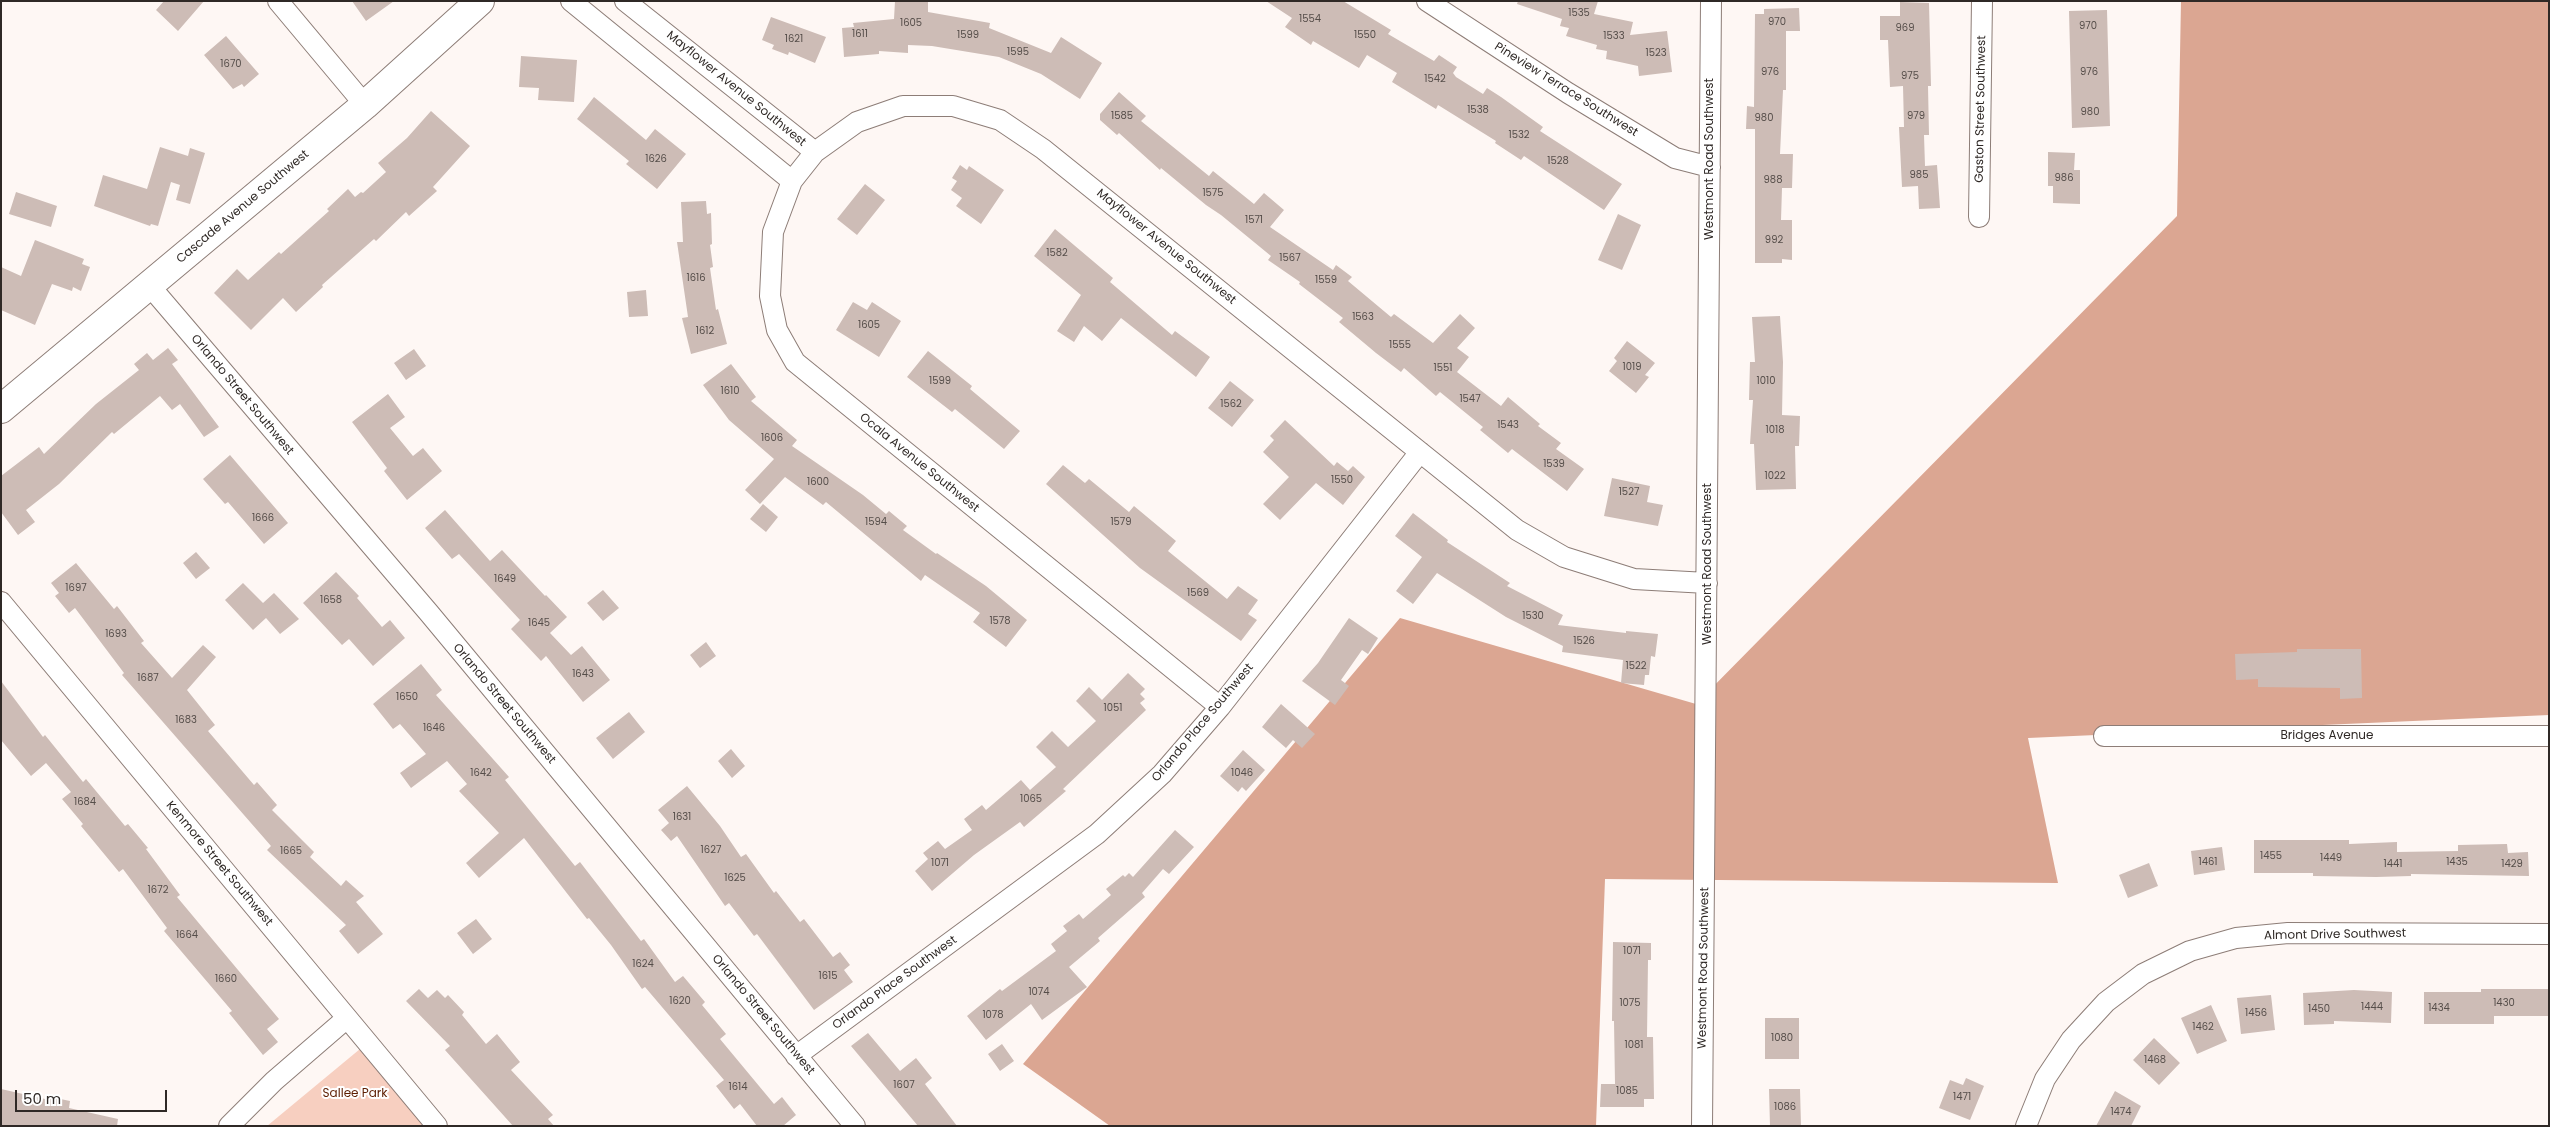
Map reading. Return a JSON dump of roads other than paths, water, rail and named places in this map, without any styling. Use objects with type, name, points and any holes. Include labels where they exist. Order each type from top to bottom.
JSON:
[{"type":"main road","name":"Cascade Avenue Southwest","points":[[4,402],[149,285],[365,105],[480,1]]},
{"type":"street","points":[[278,1],[365,105]]},
{"type":"street","points":[[571,1],[792,181]]},
{"type":"street","name":"Mayflower Avenue Southwest","points":[[625,1],[815,152],[856,122],[903,106],[953,106],[1000,120],[1043,149],[1517,530],[1564,557],[1634,579],[1707,583]]},
{"type":"street","name":"Pineview Terrace Southwest","points":[[1427,1],[1568,93],[1676,158],[1710,167]]},
{"type":"street","name":"Westmont Road Southwest","points":[[1702,1126],[1711,1]]},
{"type":"street","name":"Gaston Street Southwest","points":[[1979,217],[1982,1]]},
{"type":"street","name":"Ocala Avenue Southwest","points":[[815,152],[792,181],[773,232],[770,296],[777,330],[795,362],[1220,707]]},
{"type":"street","name":"Orlando Street Southwest","points":[[149,285],[429,613],[855,1126]]},
{"type":"street","name":"Orlando Place Southwest","points":[[796,1056],[1097,834],[1162,774],[1220,707],[1420,452]]},
{"type":"street","name":"Kenmore Street Southwest","points":[[1,602],[437,1126]]},
{"type":"street","name":"Bridges Avenue","points":[[2104,736],[2549,736]]},
{"type":"street","name":"Almont Drive Southwest","points":[[2026,1126],[2046,1079],[2066,1047],[2106,1002],[2143,974],[2190,951],[2236,938],[2288,933],[2549,934]]},
{"type":"street","points":[[229,1126],[274,1081],[348,1018]]},
{"type":"park label","name":"Sallee Park","points":[[355,1094]]}]
